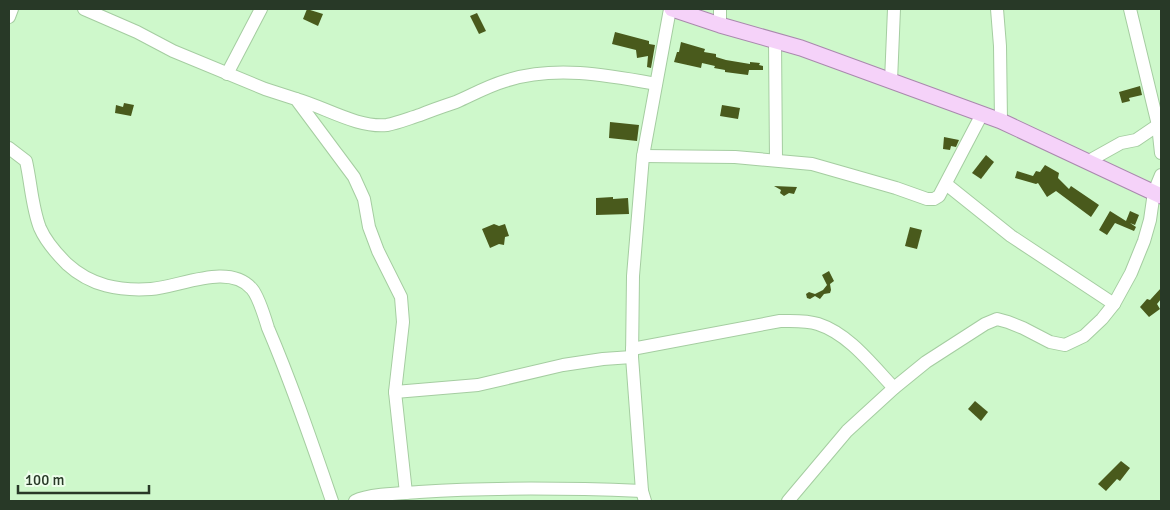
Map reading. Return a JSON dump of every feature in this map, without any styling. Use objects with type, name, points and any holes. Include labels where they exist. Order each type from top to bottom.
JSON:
[{"type":"main road","points":[[671,9],[802,48],[1001,121],[1158,194]]},
{"type":"street","points":[[9,17],[12,9]]},
{"type":"street","points":[[84,9],[227,74],[296,100],[316,105],[350,120],[367,124],[387,125],[411,118],[456,102],[504,81],[529,74],[593,73],[656,84]]},
{"type":"street","points":[[227,74],[261,9]]},
{"type":"street","points":[[355,501],[406,493],[520,488],[644,496],[632,353],[633,276],[643,156],[671,9]]},
{"type":"street","points":[[720,9],[720,25]]},
{"type":"street","points":[[891,81],[894,9]]},
{"type":"street","points":[[997,9],[1000,46],[1001,121]]},
{"type":"street","points":[[1130,9],[1160,124],[1161,153]]},
{"type":"street","points":[[775,41],[776,160]]},
{"type":"street","points":[[296,100],[354,177],[364,199],[369,227],[378,251],[401,296],[403,322],[394,392],[406,493]]},
{"type":"street","points":[[643,156],[735,157],[812,164],[927,199],[934,199],[939,196],[946,184],[982,114]]},
{"type":"street","points":[[1087,162],[1121,144],[1136,140],[1160,124]]},
{"type":"street","points":[[9,148],[26,162],[40,228],[54,251],[76,272],[92,282],[120,288],[152,288],[220,276],[237,279],[252,290],[273,339],[332,501]]},
{"type":"street","points":[[788,501],[847,431],[894,388],[926,362],[985,324],[997,319],[1023,328],[1050,342],[1065,345],[1084,336],[1102,319],[1114,304],[1131,273],[1144,242],[1158,194],[1161,174]]},
{"type":"street","points":[[946,184],[1011,236],[1114,304]]},
{"type":"street","points":[[394,392],[478,385],[563,365],[603,359],[780,321],[800,321],[818,324],[838,333],[894,388]]},
{"type":"building","points":[[307,9],[323,14],[318,26],[303,19]]},
{"type":"building","points":[[477,13],[486,31],[479,34],[470,16]]},
{"type":"building","points":[[615,32],[649,41],[649,44],[655,45],[651,68],[647,67],[648,56],[637,58],[636,50],[612,44]]},
{"type":"building","points":[[681,42],[705,49],[704,52],[716,54],[716,57],[726,60],[750,64],[750,62],[760,63],[759,65],[763,66],[763,70],[749,70],[748,75],[725,72],[725,70],[714,68],[715,66],[702,63],[701,68],[674,62]]},
{"type":"building","points":[[1140,86],[1142,95],[1129,98],[1130,101],[1122,103],[1119,92]]},
{"type":"building","points":[[124,103],[134,105],[131,116],[115,113],[116,105],[123,107]]},
{"type":"building","points":[[722,105],[740,108],[738,119],[720,116]]},
{"type":"building","points":[[610,122],[639,125],[637,141],[609,138]]},
{"type":"building","points":[[944,137],[959,140],[956,147],[951,146],[950,150],[943,149]]},
{"type":"building","points":[[986,155],[994,162],[981,179],[972,173]]},
{"type":"building","points":[[1045,165],[1059,173],[1058,178],[1069,189],[1071,186],[1099,205],[1091,217],[1056,191],[1047,197],[1038,183],[1015,178],[1017,171],[1033,176],[1036,171],[1040,172]]},
{"type":"building","points":[[774,186],[797,187],[794,194],[789,193],[784,196],[780,193],[781,190]]},
{"type":"building","points":[[613,197],[613,199],[628,198],[629,214],[596,215],[596,198]]},
{"type":"building","points":[[1110,211],[1126,221],[1130,211],[1139,215],[1135,225],[1130,223],[1136,227],[1134,231],[1115,223],[1107,235],[1099,230]]},
{"type":"building","points":[[494,224],[499,226],[505,224],[509,236],[505,237],[504,245],[499,244],[490,248],[482,229]]},
{"type":"building","points":[[910,227],[922,230],[917,249],[905,246]]},
{"type":"building","points":[[829,271],[834,281],[830,284],[830,293],[824,294],[820,299],[815,296],[810,299],[807,298],[806,294],[809,292],[815,294],[823,290],[827,285],[822,275]]},
{"type":"building","points":[[1161,288],[1161,299],[1157,304],[1160,309],[1149,317],[1140,307],[1147,299],[1150,300]]},
{"type":"building","points":[[975,401],[988,412],[981,421],[968,409]]},
{"type":"building","points":[[1121,461],[1130,468],[1120,481],[1117,479],[1106,491],[1098,484]]}]
